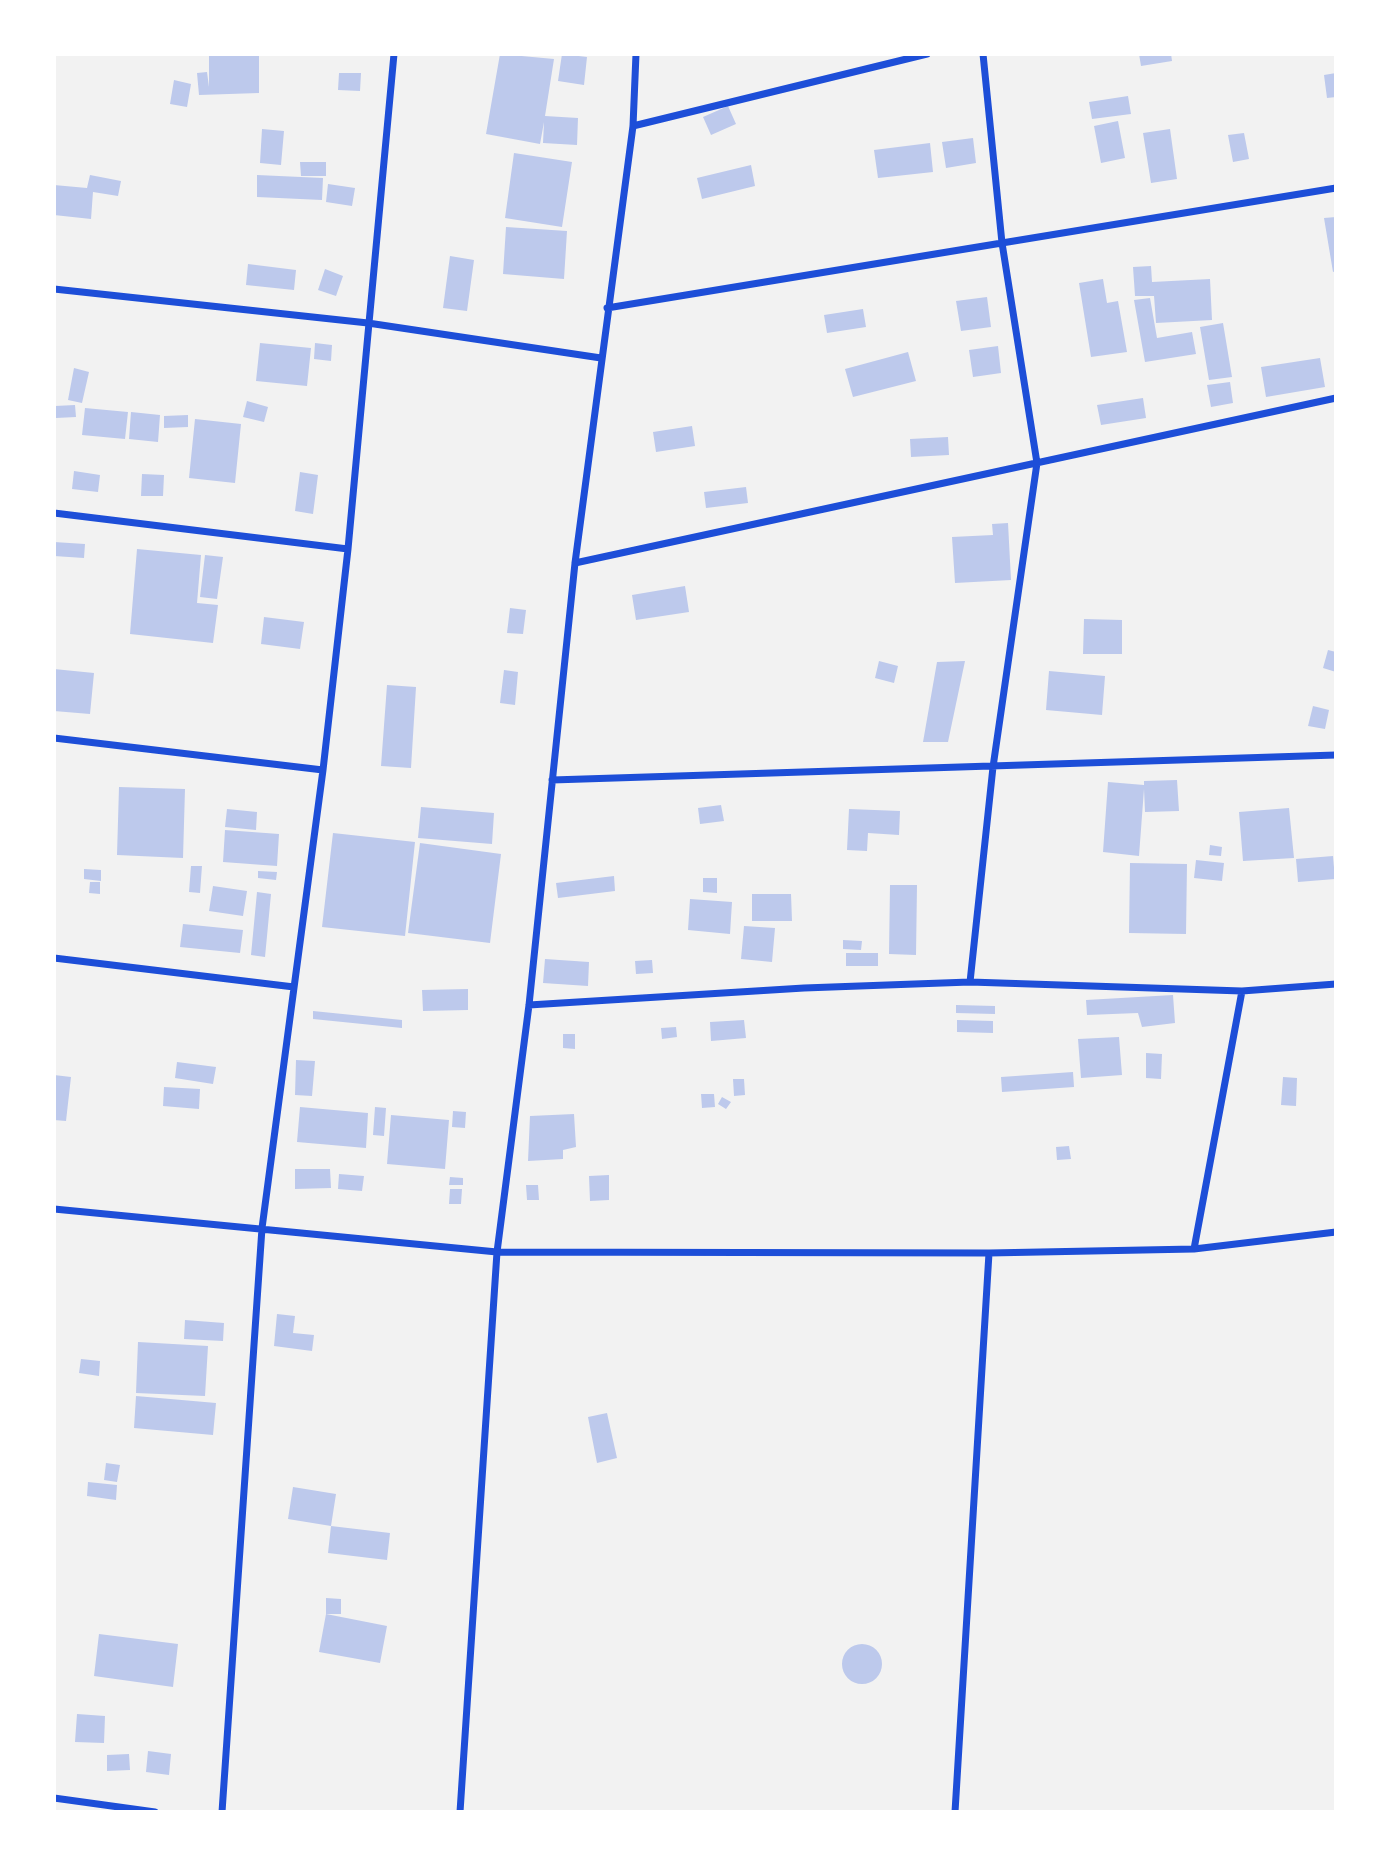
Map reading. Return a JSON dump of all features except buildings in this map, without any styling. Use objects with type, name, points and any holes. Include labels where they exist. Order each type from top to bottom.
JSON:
[{"type":"street","points":[[222,1812],[262,1228],[323,770],[348,549],[394,54]]},
{"type":"street","points":[[460,1812],[497,1252],[529,1005],[575,563],[633,126],[636,54]]},
{"type":"street","points":[[633,126],[927,54]]},
{"type":"street","points":[[970,982],[993,767],[1037,463],[1002,243],[983,54]]},
{"type":"street","points":[[607,308],[1336,188]]},
{"type":"street","points":[[54,289],[368,323],[601,358]]},
{"type":"street","points":[[575,563],[1336,398]]},
{"type":"street","points":[[54,513],[348,549]]},
{"type":"street","points":[[54,738],[323,770]]},
{"type":"street","points":[[552,780],[1336,755]]},
{"type":"street","points":[[54,958],[294,987]]},
{"type":"street","points":[[529,1005],[804,988],[970,982],[1242,991],[1336,984]]},
{"type":"street","points":[[1194,1249],[1242,991]]},
{"type":"street","points":[[54,1209],[497,1252],[989,1252],[1194,1249],[1336,1232]]},
{"type":"street","points":[[955,1812],[989,1252]]},
{"type":"street","points":[[54,1798],[155,1812]]}]
